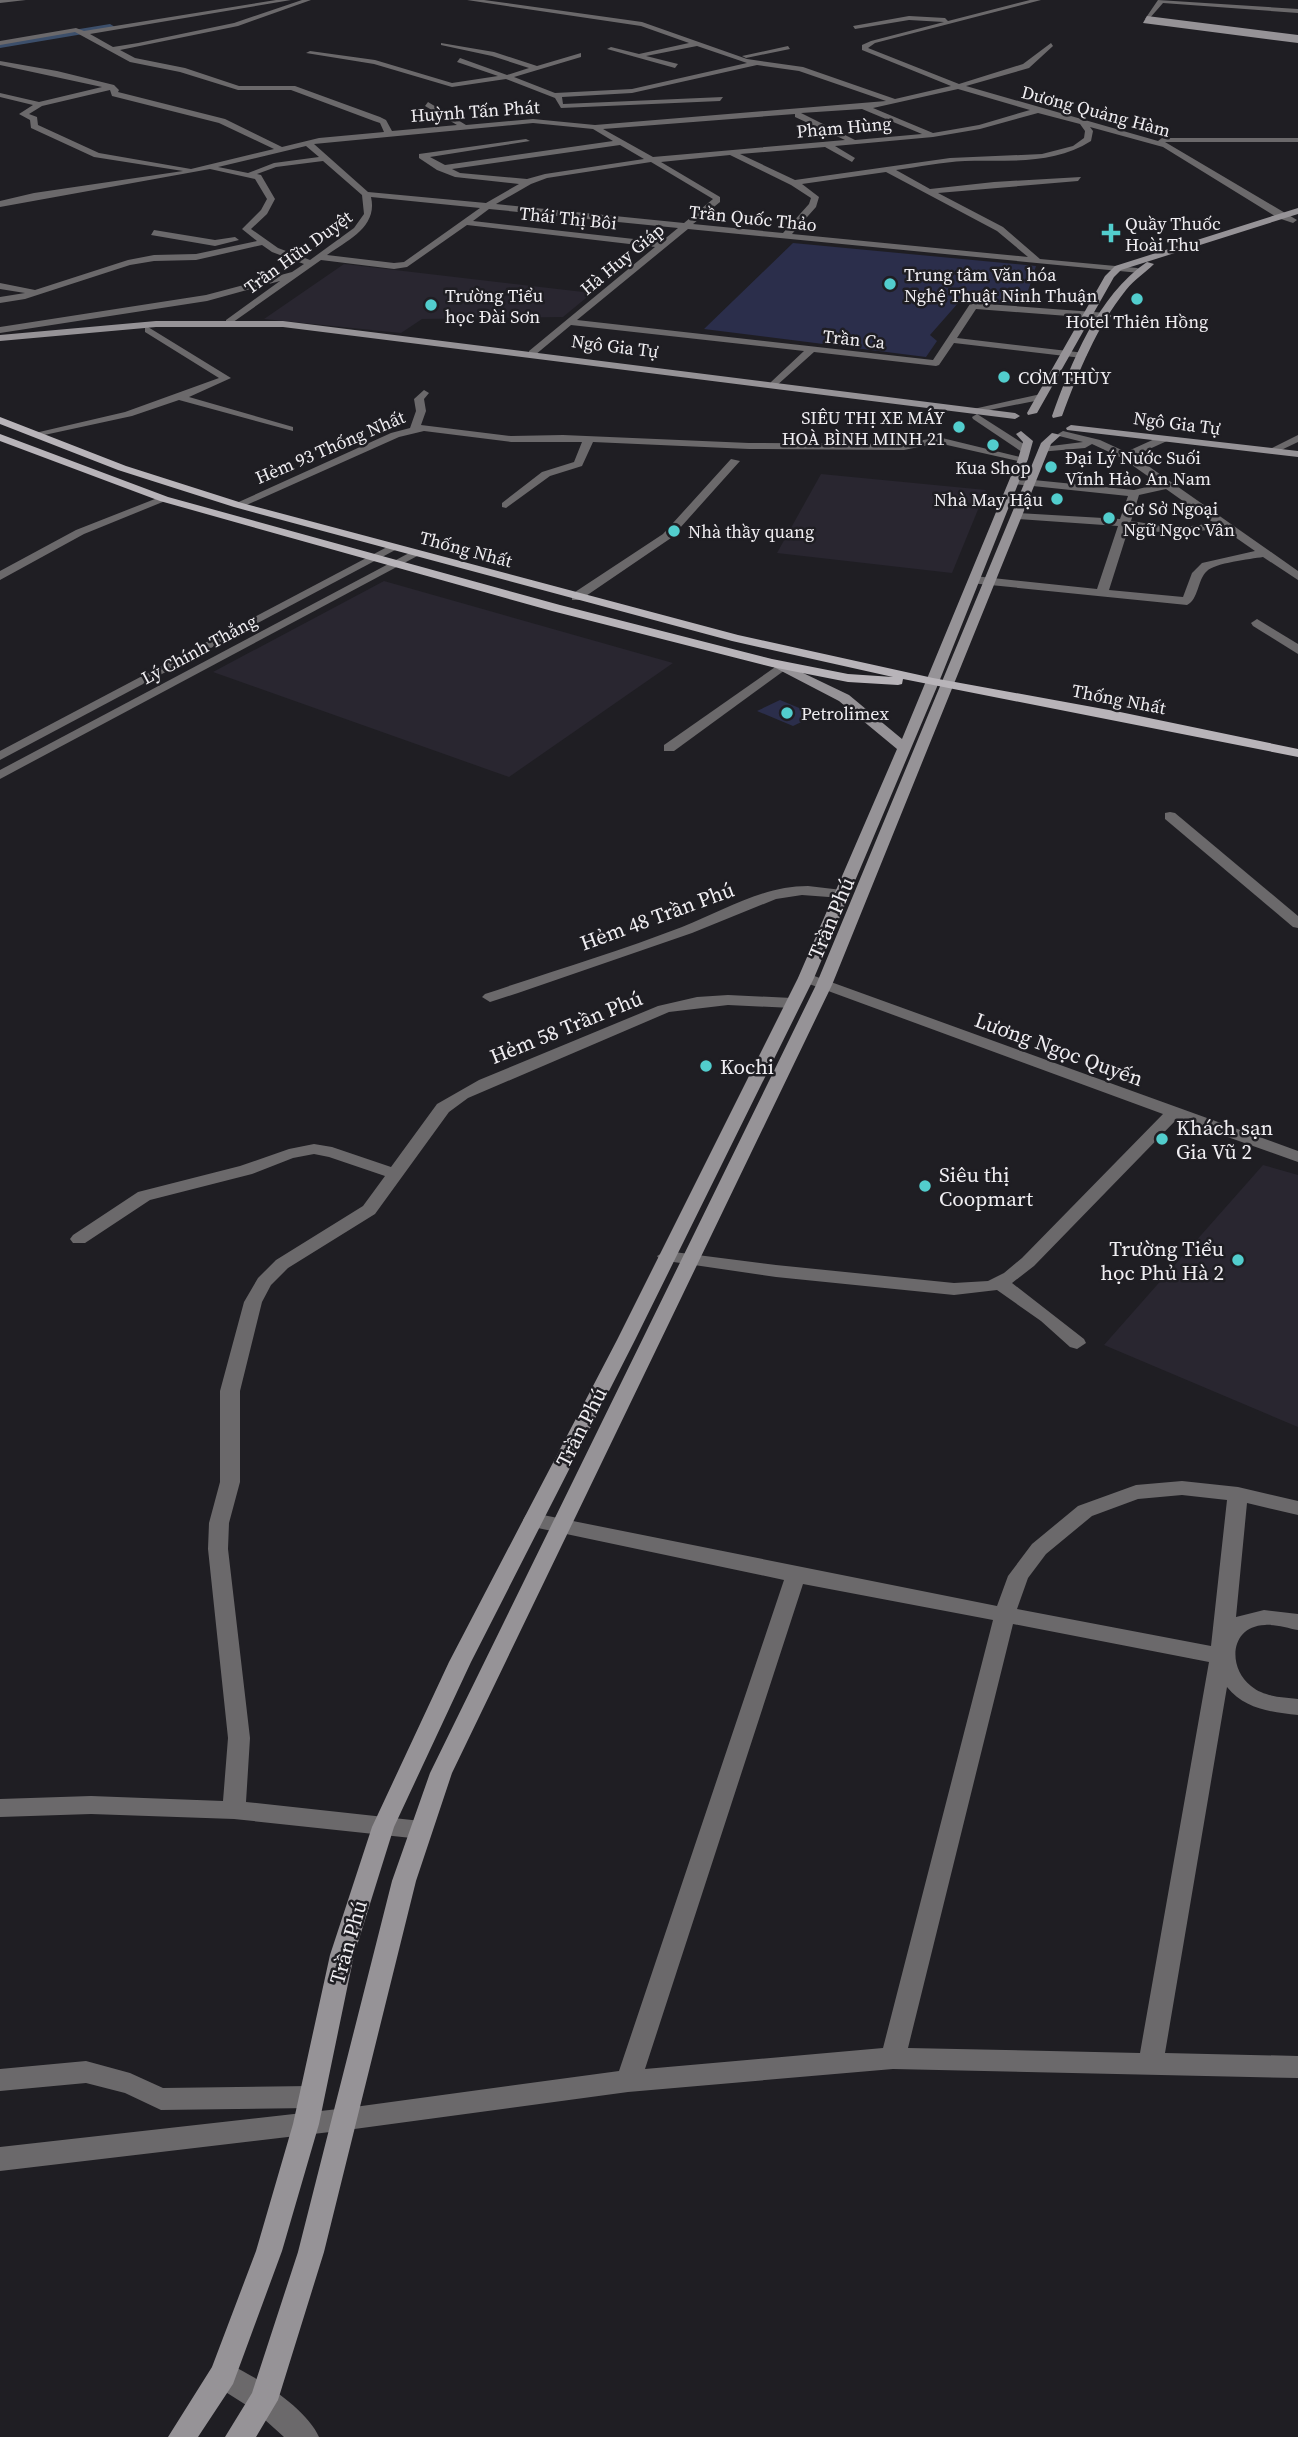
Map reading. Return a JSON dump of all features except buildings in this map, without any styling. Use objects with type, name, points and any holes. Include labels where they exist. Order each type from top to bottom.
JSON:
[{"type":"main road","points":[[1146,20],[1298,39]]},
{"type":"main road","points":[[1048,439],[1021,434],[1008,428],[1011,418],[1031,413],[1118,268],[1281,216],[1296,216]]},
{"type":"main road","points":[[1137,271],[1162,260],[1296,216]]},
{"type":"main road","name":"Trần Phú","points":[[239,2437],[264,2400],[311,2252],[347,2119],[398,1906],[441,1773],[690,1259],[815,982],[1023,482],[1048,439],[1068,385],[1083,355],[1137,271]]},
{"type":"main road","name":"Ngô Gia Tự","points":[[0,341],[225,325]]},
{"type":"main road","name":"Ngô Gia Tự","points":[[0,341],[115,327],[225,325],[393,339],[1011,418]]},
{"type":"main road","points":[[1031,413],[1048,439]]},
{"type":"main road","name":"Thống Nhất","points":[[0,420],[74,449],[238,505],[576,597],[776,648],[1298,754]]},
{"type":"main road","points":[[1021,434],[1028,441],[1048,439]]},
{"type":"main road","name":"Thống Nhất","points":[[0,438],[164,499],[556,608],[771,663],[848,678],[940,683]]},
{"type":"main road","name":"Ngô Gia Tự","points":[[1048,439],[1163,439],[1298,454]]},
{"type":"main road","name":"Ngô Gia Tự","points":[[1237,448],[1249,453],[1298,462]]},
{"type":"main road","points":[[48,457],[74,449]]},
{"type":"main road","name":"Trần Phú","points":[[982,581],[1018,516],[1023,482]]},
{"type":"main road","points":[[215,514],[238,505]]},
{"type":"main road","points":[[556,608],[576,597]]},
{"type":"main road","points":[[776,648],[771,663],[844,698],[904,748]]},
{"type":"main road","name":"Trần Phú","points":[[182,2437],[223,2375],[269,2251],[306,2123],[342,1955],[383,1827],[442,1699],[626,1340],[793,1003],[815,982],[842,894],[904,748],[940,683]]},
{"type":"street","points":[[0,1],[23,0]]},
{"type":"street","points":[[0,45],[288,0]]},
{"type":"street","points":[[113,49],[188,37],[261,17],[308,0]]},
{"type":"street","points":[[470,0],[634,23],[736,57],[800,69],[893,102]]},
{"type":"street","points":[[855,27],[909,18],[956,21],[1038,0]]},
{"type":"street","points":[[1146,20],[1162,0],[1237,3],[1298,11]]},
{"type":"street","points":[[1273,0],[1298,2]]},
{"type":"street","name":"Dương Quảng Hàm","points":[[956,21],[863,47],[956,87],[1036,111],[1154,141],[1182,152],[1281,216]]},
{"type":"street","points":[[80,33],[133,60],[182,70],[238,88],[296,89],[377,118],[389,133]]},
{"type":"street","points":[[443,44],[494,54],[537,68]]},
{"type":"street","points":[[635,56],[696,44]]},
{"type":"street","name":"Huỳnh Tấn Phát","points":[[0,204],[193,171],[307,142],[496,123],[552,121],[595,127],[865,107],[956,87],[1030,65],[1051,45]]},
{"type":"street","points":[[736,57],[788,48]]},
{"type":"street","points":[[611,50],[675,66]]},
{"type":"street","points":[[310,53],[375,62],[449,85],[507,77],[578,55]]},
{"type":"street","points":[[460,60],[554,95],[632,91],[758,63]]},
{"type":"street","points":[[0,63],[57,72],[111,88],[115,90],[113,94],[222,121],[279,148]]},
{"type":"street","points":[[111,88],[39,104],[23,114],[34,119],[34,126],[89,153],[193,171]]},
{"type":"street","points":[[0,95],[39,104]]},
{"type":"street","points":[[552,121],[550,116],[563,110],[554,95]]},
{"type":"street","points":[[561,106],[720,99]]},
{"type":"street","points":[[428,104],[463,126]]},
{"type":"street","points":[[865,107],[933,135]]},
{"type":"street","name":"Phạm Hùng","points":[[528,182],[545,176],[651,160],[933,135],[980,127],[1036,111]]},
{"type":"street","points":[[795,113],[855,142]]},
{"type":"street","points":[[496,123],[545,152]]},
{"type":"street","points":[[794,183],[967,158],[1057,152],[1085,142],[1090,136],[1083,123]]},
{"type":"street","name":"Hà Huy Giáp","points":[[528,357],[715,204],[716,197],[595,127]]},
{"type":"street","points":[[1154,141],[1226,138],[1298,140]]},
{"type":"street","points":[[526,141],[422,156],[440,168],[458,175],[528,182]]},
{"type":"street","points":[[1060,141],[1085,142]]},
{"type":"street","name":"Trần Hữu Duyệt","points":[[225,325],[367,220],[370,206],[366,194],[307,142]]},
{"type":"street","points":[[440,168],[622,142]]},
{"type":"street","points":[[826,144],[852,160]]},
{"type":"street","points":[[732,153],[794,183],[815,197],[813,205],[785,236]]},
{"type":"street","points":[[251,174],[274,165],[326,158]]},
{"type":"street","points":[[207,168],[258,177],[271,199],[264,214],[246,229],[261,243],[283,254],[314,260],[407,264],[468,223],[488,206],[528,182]]},
{"type":"street","points":[[889,170],[1013,238],[1040,262]]},
{"type":"street","points":[[931,191],[1002,183],[1078,179]]},
{"type":"street","name":"Trần Quốc Thảo","points":[[366,194],[1137,271]]},
{"type":"street","points":[[0,195],[10,201]]},
{"type":"street","name":"Thái Thị Bôi","points":[[468,223],[665,245]]},
{"type":"street","points":[[154,233],[215,243],[236,239],[261,243]]},
{"type":"street","points":[[0,300],[37,293],[144,259],[187,258],[261,243]]},
{"type":"street","points":[[111,268],[133,272]]},
{"type":"street","points":[[0,330],[207,298],[292,275]]},
{"type":"street","points":[[0,286],[37,293]]},
{"type":"street","points":[[22,297],[33,306]]},
{"type":"street","name":"Trần Ca","points":[[568,322],[936,363],[973,306],[1107,316]]},
{"type":"street","points":[[43,314],[53,323]]},
{"type":"street","points":[[39,435],[116,417],[179,397],[226,378],[148,330]]},
{"type":"street","points":[[950,340],[1083,355]]},
{"type":"street","points":[[772,387],[811,350]]},
{"type":"street","points":[[415,429],[421,411],[419,399],[424,393]]},
{"type":"street","points":[[179,397],[289,429]]},
{"type":"street","points":[[975,414],[1041,397]]},
{"type":"street","points":[[975,414],[1070,445],[1114,449]]},
{"type":"street","name":"Hẻm 93 Thống Nhất","points":[[238,505],[415,429],[511,439],[563,438],[749,446],[904,447],[938,440],[1048,439]]},
{"type":"street","points":[[1273,450],[1298,438]]},
{"type":"street","points":[[506,505],[546,474],[578,464],[589,439]]},
{"type":"street","points":[[1048,439],[1114,449],[1298,576]]},
{"type":"street","points":[[1126,456],[1163,439]]},
{"type":"street","points":[[576,597],[667,536],[735,461]]},
{"type":"street","points":[[1023,482],[1134,494],[1166,486]]},
{"type":"street","points":[[1102,592],[1134,494]]},
{"type":"street","points":[[0,576],[80,532],[164,499]]},
{"type":"street","points":[[1018,516],[1124,523],[1155,530],[1177,531],[1222,524]]},
{"type":"street","name":"Lý Chính Thắng","points":[[0,756],[393,548]]},
{"type":"street","points":[[982,581],[1187,601],[1198,573],[1206,565],[1264,553]]},
{"type":"street","name":"Lý Chính Thắng","points":[[0,775],[415,554]]},
{"type":"street","points":[[1257,623],[1298,650]]},
{"type":"street","points":[[669,748],[771,663]]},
{"type":"street","points":[[146,678],[168,685]]},
{"type":"street","points":[[1170,816],[1296,921]]},
{"type":"street","name":"Hẻm 48 Trần Phú","points":[[490,997],[619,951],[674,935],[764,898],[789,892],[842,894]]},
{"type":"street","name":"Lương Ngọc Quyến","points":[[815,982],[1298,1157]]},
{"type":"street","name":"Hẻm 58 Trần Phú","points":[[234,1810],[239,1738],[218,1549],[219,1523],[230,1482],[230,1391],[253,1302],[264,1282],[282,1264],[369,1210],[443,1108],[485,1083],[664,1009],[693,1000],[716,998],[793,1003]]},
{"type":"street","points":[[666,1256],[776,1271],[954,1289],[982,1289],[1001,1284],[1028,1262],[1173,1113]]},
{"type":"street","points":[[79,1240],[144,1196],[246,1170],[289,1154],[314,1149],[332,1152],[395,1174]]},
{"type":"street","points":[[1001,1284],[1047,1317],[1077,1343]]},
{"type":"street","points":[[893,2058],[1005,1613],[1018,1576],[1039,1549],[1085,1511],[1136,1492],[1182,1488],[1238,1494],[1298,1508]]},
{"type":"street","points":[[1238,1494],[1221,1656],[1226,1671],[1236,1684],[1251,1696],[1270,1704],[1298,1707]]},
{"type":"street","points":[[533,1520],[796,1575],[1221,1656]]},
{"type":"street","points":[[628,2081],[796,1575]]},
{"type":"street","points":[[1151,2062],[1224,1642],[1233,1630],[1248,1621],[1266,1618],[1298,1622]]},
{"type":"street","points":[[0,1808],[91,1805],[234,1810],[421,1830]]},
{"type":"street","points":[[0,2159],[347,2119],[628,2081],[893,2058],[1298,2067]]},
{"type":"street","points":[[0,2080],[86,2072],[130,2084],[161,2099],[311,2097]]},
{"type":"street","points":[[223,2375],[264,2400],[305,2437]]},
{"type":"shaded area","name":"Trường Tiểu học Đài Sơn","points":[[344,264],[592,293],[563,317],[422,319],[401,333],[264,319]]},
{"type":"shaded area","points":[[821,474],[986,490],[952,573],[777,553]]},
{"type":"shaded area","points":[[384,581],[673,663],[509,777],[213,672]]},
{"type":"shaded area","name":"Trường Tiểu học Phủ Hà 2","points":[[1263,1165],[1298,1175],[1298,1427],[1104,1345]]},
{"type":"waterway","points":[[0,45],[110,27]]},
{"type":"place","name":"Quầy Thuốc Hoài Thu","points":[[1111,233]]},
{"type":"place","name":"Trung tâm Văn hóa Nghệ Thuật Ninh Thuận","points":[[890,284]]},
{"type":"place","name":"Hotel Thiên Hồng","points":[[1137,299]]},
{"type":"place","name":"Trường Tiểu học Đài Sơn","points":[[431,305]]},
{"type":"place","name":"CƠM THÙY","points":[[1004,377]]},
{"type":"place","name":"SIÊU THỊ XE MÁY HOÀ BÌNH MINH 21","points":[[959,427]]},
{"type":"place","name":"Kua Shop","points":[[993,445]]},
{"type":"place","name":"Đại Lý Nước Suối Vĩnh Hảo An Nam","points":[[1051,467]]},
{"type":"place","name":"Nhà May Hậu","points":[[1057,499]]},
{"type":"place","name":"Cơ Sở Ngoại Ngữ Ngọc Vân","points":[[1109,518]]},
{"type":"place","name":"Nhà thầy quang","points":[[674,531]]},
{"type":"place","name":"Petrolimex","points":[[787,713]]},
{"type":"place","name":"Kochi","points":[[706,1066]]},
{"type":"place","name":"Khách sạn Gia Vũ 2","points":[[1162,1139]]},
{"type":"place","name":"Siêu thị Coopmart","points":[[925,1186]]},
{"type":"place","name":"Trường Tiểu học Phủ Hà 2","points":[[1238,1260]]}]
